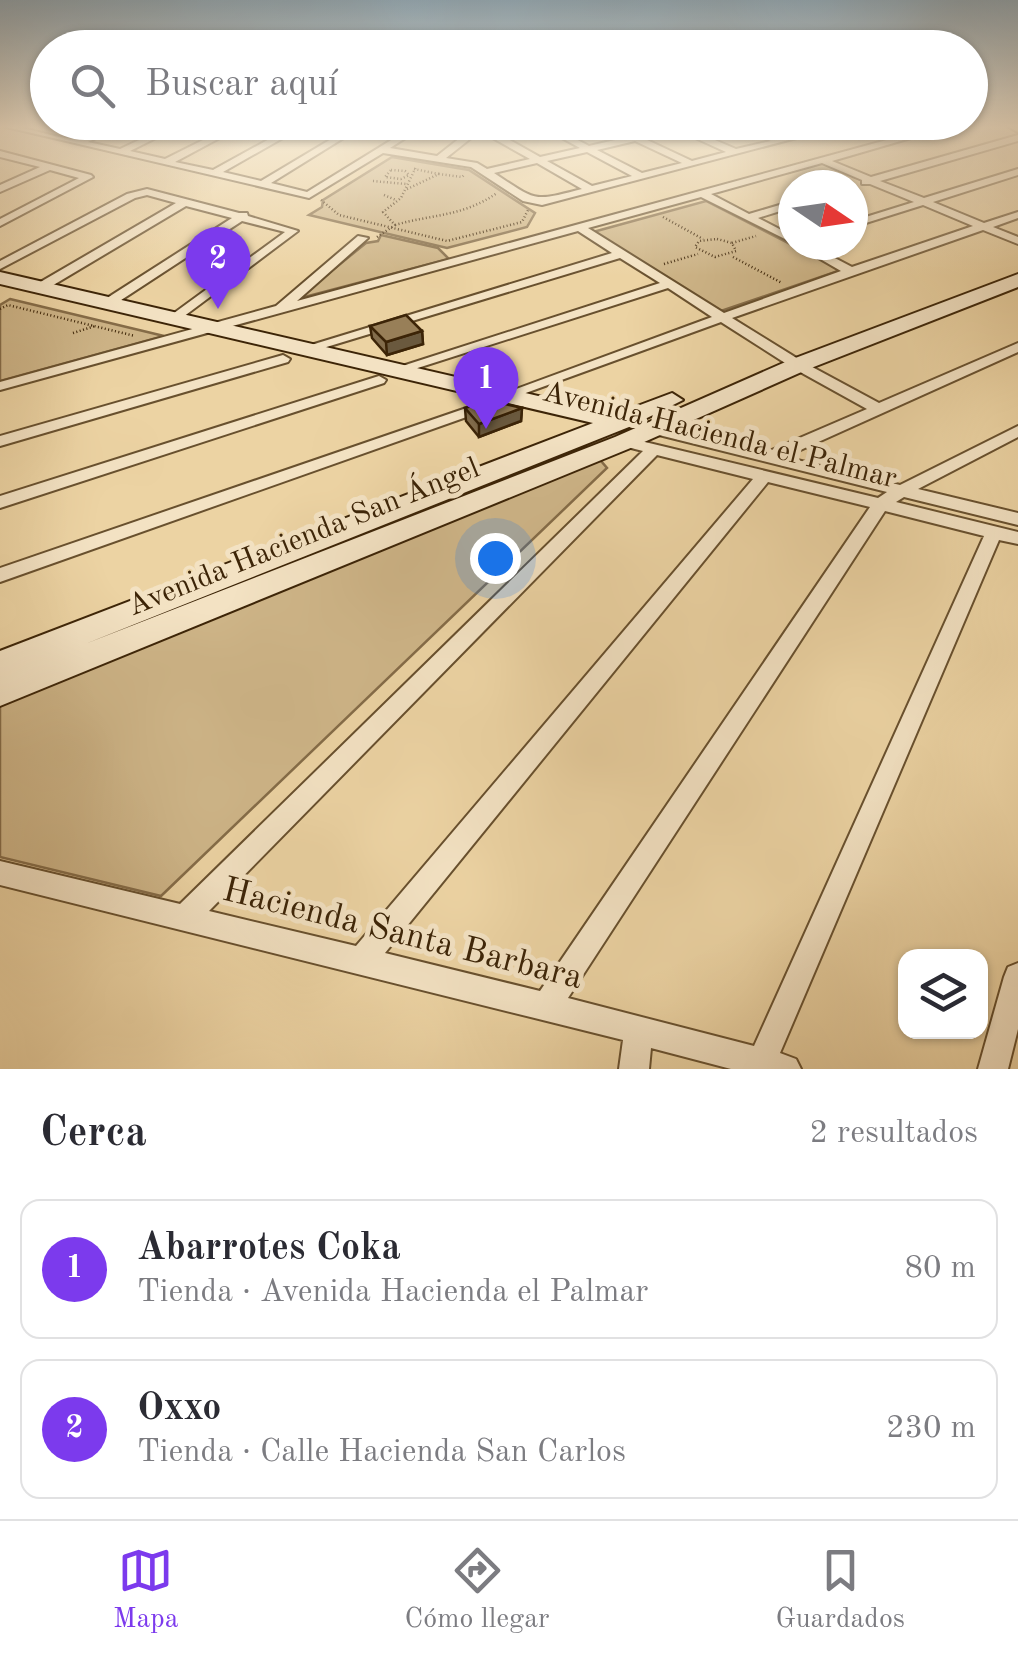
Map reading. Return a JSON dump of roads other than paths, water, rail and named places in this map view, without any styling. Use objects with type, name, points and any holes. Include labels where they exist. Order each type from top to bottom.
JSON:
[{"type":"street","points":[[0,190],[30,176]]},
{"type":"street","points":[[0,223],[84,182],[88,178],[84,176]]},
{"type":"street","points":[[221,176],[301,194],[313,194],[342,176]]},
{"type":"street","points":[[262,185],[277,176]]},
{"type":"street","points":[[493,176],[528,199],[546,202],[646,176]]},
{"type":"street","points":[[567,176],[592,190]]},
{"type":"street","points":[[210,328],[767,176]]},
{"type":"street","points":[[859,176],[1018,241]]},
{"type":"street","points":[[869,180],[884,176]]},
{"type":"street","points":[[868,219],[1005,176]]},
{"type":"street","points":[[0,266],[132,196],[151,192],[293,231],[179,327],[0,386]]},
{"type":"street","points":[[702,193],[778,233]]},
{"type":"street","points":[[41,287],[188,201]]},
{"type":"street","points":[[750,221],[778,210]]},
{"type":"street","points":[[507,396],[1018,215]]},
{"type":"street","points":[[108,303],[243,216]]},
{"type":"street","points":[[579,227],[878,410]]},
{"type":"street","points":[[282,308],[362,238]]},
{"type":"street","points":[[305,349],[621,254]]},
{"type":"street","points":[[831,260],[852,271]]},
{"type":"street","name":"Avenida Hacienda San Ángel","points":[[0,692],[1018,265]]},
{"type":"street","name":"Avenida Hacienda el Palmar","points":[[0,278],[108,303],[283,359],[507,396],[621,432]]},
{"type":"street","points":[[0,502],[669,280]]},
{"type":"street","name":"Avenida Hacienda San Ángel","points":[[0,665],[589,433],[621,432],[653,439],[791,360],[1018,280]]},
{"type":"street","name":"Avenida Hacienda el Palmar","points":[[0,289],[305,349],[484,406],[589,433]]},
{"type":"street","points":[[361,961],[766,466],[1018,347]]},
{"type":"street","points":[[0,441],[283,359]]},
{"type":"street","points":[[0,575],[484,406]]},
{"type":"street","points":[[546,1006],[880,505],[901,490],[1018,432]]},
{"type":"street","points":[[186,916],[653,439]]},
{"type":"street","name":"Avenida Hacienda el Palmar","points":[[653,439],[1018,518]]},
{"type":"street","name":"Avenida Hacienda el Palmar","points":[[766,466],[880,505],[1018,538]]},
{"type":"street","points":[[774,1066],[994,532]]},
{"type":"street","name":"Hacienda Santa Barbara","points":[[0,872],[774,1066]]},
{"type":"street","points":[[992,1069],[1018,977]]},
{"type":"street","points":[[634,1069],[638,1030]]},
{"type":"place","name":"Oxxo","points":[[218,309]]},
{"type":"place","name":"Abarrotes Coka","points":[[486,429]]}]
